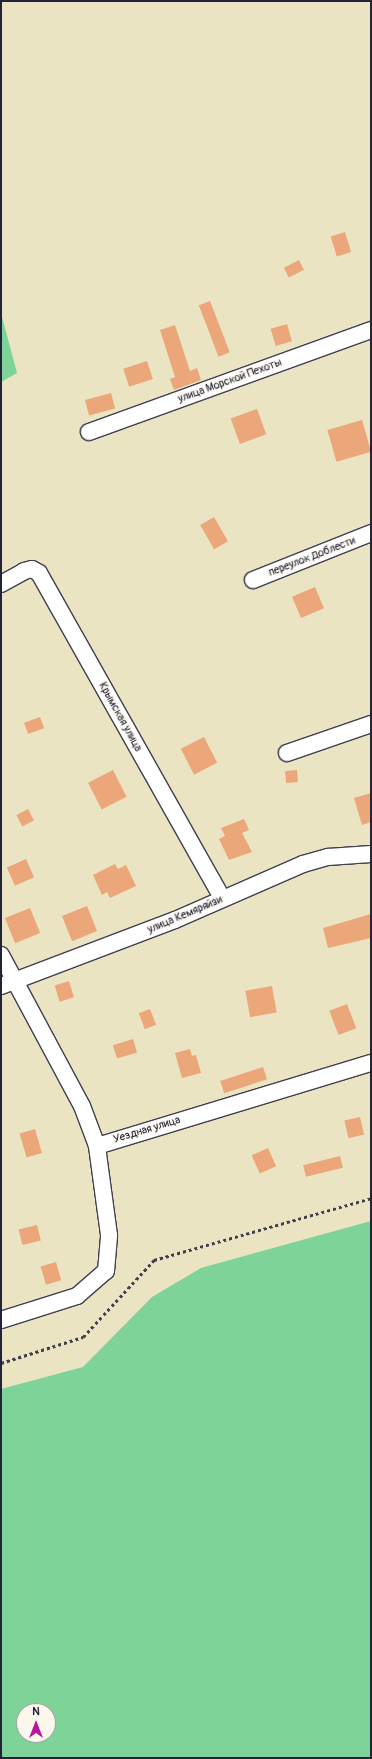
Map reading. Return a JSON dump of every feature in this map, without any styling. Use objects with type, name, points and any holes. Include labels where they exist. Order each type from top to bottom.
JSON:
[{"type":"street","name":"улица Морской Пехоты","points":[[89,432],[371,330]]},
{"type":"street","name":"переулок Доблести","points":[[253,580],[371,534]]},
{"type":"street","name":"Крымская улица","points":[[1,584],[24,571],[32,569],[39,573],[222,898]]},
{"type":"street","points":[[287,753],[371,724]]},
{"type":"street","name":"улица Кемяряйзи","points":[[9,985],[303,864],[328,857],[371,854]]},
{"type":"street","points":[[1,955],[9,985],[82,1106],[97,1146],[109,1235],[106,1271],[77,1296],[1,1320]]},
{"type":"street","name":"Уездная улица","points":[[97,1146],[371,1063]]},
{"type":"path","points":[[1,1363],[83,1337],[154,1260],[371,1198]]},
{"type":"green space","points":[[1,313],[17,373],[1,382]]},
{"type":"green space","points":[[371,1221],[371,1758],[1,1758],[1,1389],[83,1367],[152,1297],[201,1268]]},
{"type":"building","points":[[345,232],[351,252],[337,256],[331,236]]},
{"type":"building","points":[[299,260],[304,270],[289,278],[284,268]]},
{"type":"building","points":[[210,301],[230,352],[219,357],[199,305]]},
{"type":"building","points":[[287,324],[292,341],[276,346],[271,329]]},
{"type":"building","points":[[175,325],[190,371],[197,368],[201,380],[174,390],[170,379],[175,377],[160,330]]},
{"type":"building","points":[[147,361],[153,379],[129,387],[123,369]]},
{"type":"building","points":[[111,393],[115,408],[89,415],[85,400]]},
{"type":"building","points":[[257,409],[266,434],[240,444],[231,419]]},
{"type":"building","points":[[362,420],[371,452],[336,462],[327,430]]},
{"type":"building","points":[[214,517],[228,541],[214,549],[200,525]]},
{"type":"building","points":[[315,587],[324,608],[301,618],[292,597]]},
{"type":"building","points":[[40,717],[44,728],[28,734],[24,723]]},
{"type":"building","points":[[204,737],[217,763],[194,775],[181,749]]},
{"type":"building","points":[[113,770],[127,797],[102,809],[88,783]]},
{"type":"building","points":[[297,770],[298,782],[286,783],[285,771]]},
{"type":"building","points":[[371,793],[371,822],[362,825],[354,798]]},
{"type":"building","points":[[28,809],[34,821],[22,826],[16,815]]},
{"type":"building","points":[[244,819],[249,830],[242,833],[252,852],[229,860],[219,839],[225,836],[221,828]]},
{"type":"building","points":[[26,859],[34,877],[15,886],[7,868]]},
{"type":"building","points":[[115,864],[118,869],[126,865],[136,886],[110,898],[107,892],[102,895],[93,875]]},
{"type":"building","points":[[87,906],[97,931],[72,941],[62,916]]},
{"type":"building","points":[[30,908],[40,933],[15,943],[5,918]]},
{"type":"building","points":[[371,914],[371,938],[328,948],[323,928]]},
{"type":"building","points":[[69,981],[74,997],[60,1002],[55,985]]},
{"type":"building","points":[[272,986],[277,1013],[250,1017],[245,991]]},
{"type":"building","points":[[347,1004],[356,1028],[339,1035],[329,1011]]},
{"type":"building","points":[[150,1009],[156,1025],[145,1029],[139,1013]]},
{"type":"building","points":[[133,1039],[137,1052],[117,1059],[113,1045]]},
{"type":"building","points":[[190,1049],[192,1056],[196,1055],[201,1073],[182,1078],[175,1053]]},
{"type":"building","points":[[263,1067],[267,1079],[224,1093],[220,1081]]},
{"type":"building","points":[[360,1117],[364,1135],[348,1138],[344,1121]]},
{"type":"building","points":[[35,1129],[42,1153],[27,1157],[20,1133]]},
{"type":"building","points":[[268,1148],[276,1166],[260,1174],[252,1155]]},
{"type":"building","points":[[340,1156],[343,1168],[306,1177],[303,1165]]},
{"type":"building","points":[[37,1225],[41,1241],[22,1245],[19,1230]]},
{"type":"building","points":[[56,1262],[61,1280],[46,1285],[41,1266]]}]
